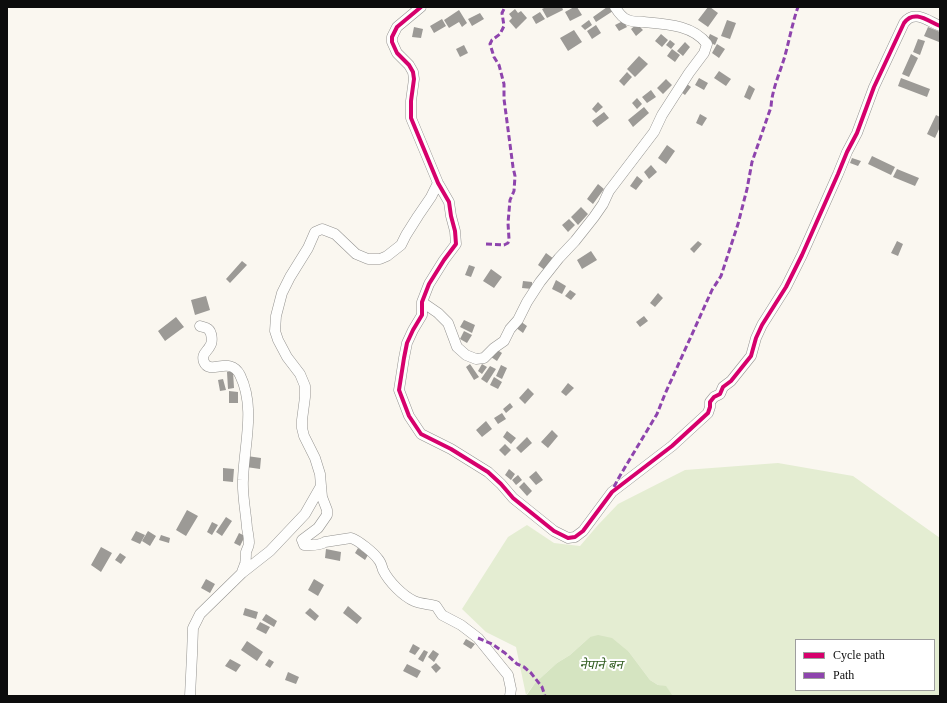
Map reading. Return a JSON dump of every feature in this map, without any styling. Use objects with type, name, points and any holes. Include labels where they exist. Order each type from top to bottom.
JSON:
[{"type":"street","points":[[421,7],[397,27],[392,37],[392,42],[397,54],[413,72],[414,80],[411,101],[411,118],[438,183],[449,202],[455,230],[456,244],[429,284],[422,302],[422,315],[412,330],[406,343],[399,390],[409,416],[421,434],[452,449],[488,472],[513,498],[554,531],[568,538],[575,537],[583,531],[612,492],[672,446],[708,413],[710,402],[714,397],[720,394],[724,387],[731,381],[751,356],[756,338],[762,325],[786,286],[802,255],[847,152],[857,133],[874,87],[906,19],[914,16],[920,16],[940,26]]},
{"type":"street","points":[[422,302],[438,313],[448,323],[457,347],[466,355],[476,359],[484,358],[504,340],[510,329],[518,320],[527,302],[540,282],[594,217],[609,192],[654,132],[662,115],[689,73],[704,53],[707,44],[703,38],[685,28],[627,20],[619,14],[615,7]]},
{"type":"street","points":[[438,183],[432,197],[418,216],[401,245],[391,254],[380,259],[368,259],[356,254],[335,234],[322,229],[315,232],[308,248],[292,272],[282,293],[276,316],[275,331],[287,357],[300,374],[305,386],[302,428],[320,474],[322,497],[327,510],[327,516],[318,528],[302,540],[304,544],[321,544],[351,538],[364,545],[380,561],[384,571],[395,587],[415,601],[436,606],[442,615],[460,625],[478,638],[508,675],[511,689],[510,696]]},
{"type":"street","points":[[200,326],[208,329],[211,333],[212,341],[203,356],[203,360],[206,365],[209,367],[233,367],[239,374],[246,394],[248,426],[243,481],[249,543],[242,573]]},
{"type":"street","points":[[190,696],[193,628],[200,614],[242,573],[270,551],[305,514],[321,486]]},
{"type":"green space","points":[[778,463],[853,476],[940,538],[940,696],[673,696],[666,687],[658,685],[650,680],[629,652],[590,637],[570,655],[557,663],[535,683],[526,695],[516,647],[486,632],[462,609],[508,537],[527,525],[554,543],[580,546],[618,504],[685,470]]},
{"type":"green space","name":"नेपाने बन","points":[[598,635],[612,638],[629,652],[650,680],[658,685],[666,686],[673,696],[526,696],[535,683],[557,663],[570,655],[590,637]]},
{"type":"building","points":[[546,7],[562,7],[563,10],[547,18],[542,9]]},
{"type":"building","points":[[577,7],[582,15],[570,21],[565,12]]},
{"type":"building","points":[[607,7],[610,7],[613,11],[596,22],[593,17]]},
{"type":"building","points":[[708,7],[718,13],[708,27],[698,20]]},
{"type":"building","points":[[515,9],[518,13],[521,11],[527,18],[516,29],[509,21],[512,18],[509,14]]},
{"type":"building","points":[[459,10],[467,23],[462,27],[459,22],[449,28],[444,20]]},
{"type":"building","points":[[540,12],[545,19],[536,24],[532,17]]},
{"type":"building","points":[[480,13],[484,19],[472,26],[468,19]]},
{"type":"building","points":[[442,19],[446,26],[434,33],[430,26]]},
{"type":"building","points":[[589,20],[592,25],[585,30],[581,26]]},
{"type":"building","points":[[727,20],[736,23],[730,39],[721,36]]},
{"type":"building","points":[[623,21],[627,27],[619,31],[615,25]]},
{"type":"building","points":[[637,24],[643,30],[636,36],[631,29]]},
{"type":"building","points":[[596,25],[601,33],[592,39],[587,31]]},
{"type":"building","points":[[414,27],[423,29],[421,38],[412,37]]},
{"type":"building","points":[[928,27],[940,32],[939,42],[924,36]]},
{"type":"building","points":[[574,30],[582,42],[568,51],[560,38]]},
{"type":"building","points":[[661,34],[668,40],[662,47],[655,41]]},
{"type":"building","points":[[710,34],[718,38],[715,45],[707,41]]},
{"type":"building","points":[[918,39],[925,41],[920,55],[913,52]]},
{"type":"building","points":[[670,40],[675,44],[671,49],[666,45]]},
{"type":"building","points":[[685,42],[690,47],[683,56],[677,51]]},
{"type":"building","points":[[717,44],[725,49],[719,58],[712,53]]},
{"type":"building","points":[[464,45],[468,53],[460,57],[456,49]]},
{"type":"building","points":[[672,49],[680,55],[675,62],[667,56]]},
{"type":"building","points":[[911,54],[918,58],[909,77],[902,74]]},
{"type":"building","points":[[639,56],[648,64],[635,77],[627,69]]},
{"type":"building","points":[[719,71],[731,79],[726,86],[714,78]]},
{"type":"building","points":[[627,72],[632,77],[624,86],[619,81]]},
{"type":"building","points":[[699,78],[708,83],[704,90],[695,85]]},
{"type":"building","points":[[901,78],[930,89],[927,97],[898,86]]},
{"type":"building","points":[[666,79],[672,85],[663,94],[657,88]]},
{"type":"building","points":[[687,84],[691,87],[685,95],[681,92]]},
{"type":"building","points":[[749,85],[755,89],[750,100],[744,97]]},
{"type":"building","points":[[651,90],[656,97],[647,103],[642,97]]},
{"type":"building","points":[[637,98],[642,104],[637,109],[632,103]]},
{"type":"building","points":[[598,102],[603,107],[596,113],[592,109]]},
{"type":"building","points":[[644,107],[649,113],[633,127],[628,120]]},
{"type":"building","points":[[604,112],[609,118],[597,127],[592,121]]},
{"type":"building","points":[[700,114],[707,118],[702,126],[696,123]]},
{"type":"building","points":[[936,115],[940,117],[940,127],[935,138],[927,134]]},
{"type":"building","points":[[667,145],[675,151],[666,164],[658,158]]},
{"type":"building","points":[[872,156],[895,167],[891,175],[868,164]]},
{"type":"building","points":[[852,158],[861,161],[858,166],[850,163]]},
{"type":"building","points":[[651,165],[657,172],[649,179],[644,172]]},
{"type":"building","points":[[897,169],[919,178],[915,186],[893,177]]},
{"type":"building","points":[[637,176],[643,181],[636,190],[630,186]]},
{"type":"building","points":[[598,184],[604,189],[593,204],[587,199]]},
{"type":"building","points":[[581,207],[588,214],[578,225],[571,217]]},
{"type":"building","points":[[569,219],[575,225],[568,232],[562,225]]},
{"type":"building","points":[[698,241],[702,244],[694,253],[690,249]]},
{"type":"building","points":[[897,241],[903,244],[898,256],[891,253]]},
{"type":"building","points":[[591,251],[597,260],[582,269],[577,260]]},
{"type":"building","points":[[546,253],[554,259],[546,271],[538,265]]},
{"type":"building","points":[[242,261],[247,265],[230,283],[226,279]]},
{"type":"building","points":[[469,265],[475,267],[471,277],[465,275]]},
{"type":"building","points":[[491,269],[502,277],[494,288],[483,281]]},
{"type":"building","points":[[556,280],[566,286],[562,294],[552,289]]},
{"type":"building","points":[[523,281],[532,282],[532,289],[522,288]]},
{"type":"building","points":[[570,290],[576,294],[571,300],[565,296]]},
{"type":"building","points":[[658,293],[663,298],[655,307],[650,303]]},
{"type":"building","points":[[206,296],[210,310],[195,315],[191,300]]},
{"type":"building","points":[[644,316],[648,321],[640,327],[636,322]]},
{"type":"building","points":[[176,317],[184,327],[165,341],[158,331]]},
{"type":"building","points":[[464,320],[475,325],[472,333],[460,327]]},
{"type":"building","points":[[520,321],[527,326],[523,333],[515,327]]},
{"type":"building","points":[[464,331],[472,335],[467,343],[460,339]]},
{"type":"building","points":[[496,349],[502,353],[497,361],[491,357]]},
{"type":"building","points":[[470,364],[479,377],[474,380],[466,367]]},
{"type":"building","points":[[482,364],[487,367],[482,374],[478,371]]},
{"type":"building","points":[[501,365],[507,368],[502,379],[496,376]]},
{"type":"building","points":[[490,366],[496,369],[487,383],[481,379]]},
{"type":"building","points":[[233,371],[234,388],[228,389],[227,372]]},
{"type":"building","points":[[494,377],[502,382],[498,389],[490,385]]},
{"type":"building","points":[[223,379],[226,390],[220,391],[218,380]]},
{"type":"building","points":[[568,383],[574,388],[566,396],[561,392]]},
{"type":"building","points":[[528,388],[534,394],[525,404],[519,398]]},
{"type":"building","points":[[229,391],[238,392],[238,403],[229,403]]},
{"type":"building","points":[[510,403],[513,407],[506,413],[503,409]]},
{"type":"building","points":[[502,413],[506,419],[498,424],[494,418]]},
{"type":"building","points":[[486,421],[492,429],[482,437],[476,430]]},
{"type":"building","points":[[552,430],[558,436],[548,448],[541,442]]},
{"type":"building","points":[[507,431],[516,438],[511,444],[503,437]]},
{"type":"building","points":[[527,437],[532,443],[521,453],[516,448]]},
{"type":"building","points":[[505,444],[511,450],[505,456],[499,450]]},
{"type":"building","points":[[247,456],[261,458],[260,469],[246,467]]},
{"type":"building","points":[[223,468],[234,469],[233,482],[223,481]]},
{"type":"building","points":[[509,469],[515,474],[511,480],[505,475]]},
{"type":"building","points":[[536,471],[543,480],[536,485],[529,477]]},
{"type":"building","points":[[518,475],[522,480],[516,485],[512,480]]},
{"type":"building","points":[[524,482],[532,491],[527,496],[519,487]]},
{"type":"building","points":[[187,510],[198,516],[186,536],[176,530]]},
{"type":"building","points":[[226,517],[232,521],[222,536],[216,532]]},
{"type":"building","points":[[212,522],[218,525],[212,535],[207,532]]},
{"type":"building","points":[[136,531],[145,535],[140,544],[131,540]]},
{"type":"building","points":[[148,531],[156,536],[150,546],[142,541]]},
{"type":"building","points":[[239,533],[245,536],[240,546],[234,543]]},
{"type":"building","points":[[161,535],[170,538],[169,543],[159,540]]},
{"type":"building","points":[[101,547],[112,553],[101,572],[91,565]]},
{"type":"building","points":[[358,548],[368,555],[365,560],[355,553]]},
{"type":"building","points":[[326,549],[341,552],[340,561],[325,558]]},
{"type":"building","points":[[120,553],[126,557],[121,564],[115,560]]},
{"type":"building","points":[[206,579],[215,584],[210,593],[201,588]]},
{"type":"building","points":[[314,579],[324,585],[318,596],[308,590]]},
{"type":"building","points":[[348,606],[362,618],[357,624],[343,613]]},
{"type":"building","points":[[245,608],[258,612],[256,619],[243,615]]},
{"type":"building","points":[[310,608],[319,616],[315,621],[305,613]]},
{"type":"building","points":[[266,614],[277,621],[274,627],[262,620]]},
{"type":"building","points":[[260,622],[270,627],[266,634],[256,629]]},
{"type":"building","points":[[466,639],[475,644],[471,649],[463,644]]},
{"type":"building","points":[[247,641],[263,652],[257,661],[241,650]]},
{"type":"building","points":[[413,644],[420,648],[415,655],[409,652]]},
{"type":"building","points":[[424,650],[428,652],[423,662],[418,659]]},
{"type":"building","points":[[433,650],[439,654],[434,662],[428,657]]},
{"type":"building","points":[[230,659],[241,665],[236,672],[225,666]]},
{"type":"building","points":[[269,659],[274,662],[270,668],[265,665]]},
{"type":"building","points":[[436,663],[441,668],[436,673],[431,667]]},
{"type":"building","points":[[407,664],[421,671],[417,678],[403,671]]},
{"type":"building","points":[[288,672],[299,677],[296,684],[285,680]]},
{"type":"marked path","points":[[486,244],[504,245],[508,243],[510,200],[514,191],[515,176],[504,99],[504,84],[499,65],[494,57],[490,44],[492,40],[500,34],[504,26],[502,13],[505,7]]},
{"type":"marked path","points":[[614,487],[657,414],[712,290],[721,276],[738,224],[752,162],[771,107],[774,89],[798,7]]},
{"type":"marked path","points":[[478,638],[492,644],[531,673],[542,687],[545,696]]},
{"type":"cycle path","points":[[421,7],[397,27],[392,37],[392,42],[397,53],[409,65],[413,72],[414,79],[411,101],[411,118],[438,183],[449,202],[456,244],[429,284],[422,302],[422,315],[407,343],[399,390],[409,416],[421,434],[451,449],[488,472],[513,498],[554,531],[568,538],[575,537],[583,531],[612,492],[672,446],[708,413],[710,402],[714,397],[720,394],[723,387],[731,381],[751,356],[756,338],[762,325],[786,287],[802,255],[847,152],[857,133],[874,87],[904,23],[908,19],[917,16],[940,26]]}]
